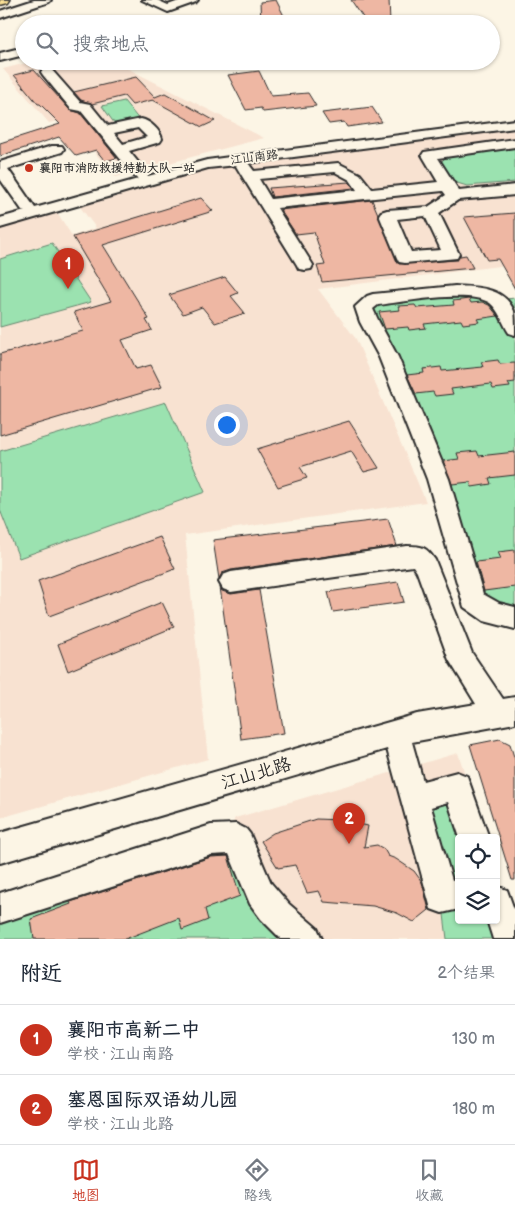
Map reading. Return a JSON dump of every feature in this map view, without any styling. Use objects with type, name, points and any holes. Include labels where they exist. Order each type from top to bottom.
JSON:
[{"type":"street","points":[[0,15],[45,0]]},
{"type":"street","points":[[148,0],[168,8],[192,0]]},
{"type":"street","points":[[0,57],[15,53]]},
{"type":"street","points":[[47,72],[76,106],[85,108],[140,175]]},
{"type":"street","name":"江山南路","points":[[0,215],[203,158],[515,117]]},
{"type":"street","points":[[105,132],[142,123],[154,135],[155,139],[119,149]]},
{"type":"street","name":"江山南路","points":[[0,224],[207,164],[515,124]]},
{"type":"street","points":[[451,191],[429,156],[515,144]]},
{"type":"street","points":[[28,207],[0,167],[57,149]]},
{"type":"street","points":[[239,159],[305,265]]},
{"type":"street","points":[[249,176],[338,167],[355,177],[368,194]]},
{"type":"street","points":[[267,204],[368,194],[515,190]]},
{"type":"street","points":[[430,211],[451,191]]},
{"type":"street","points":[[0,234],[46,220]]},
{"type":"street","points":[[515,329],[497,300],[485,293],[449,292],[373,300],[364,308],[367,320],[387,350],[391,365],[438,479],[473,600],[492,613],[515,618]]},
{"type":"street","points":[[231,582],[407,556],[419,556],[427,567],[462,660],[509,715]]},
{"type":"street","name":"江山北路","points":[[0,848],[417,727],[509,715]]},
{"type":"street","points":[[396,733],[442,898],[455,895]]},
{"type":"street","points":[[414,797],[457,786],[474,834]]},
{"type":"street","points":[[0,908],[211,840],[236,839],[244,848],[256,885],[280,919],[306,939]]},
{"type":"street","points":[[500,913],[509,939]]},
{"type":"shaded area","points":[[15,66],[15,70],[131,70],[264,138],[116,177],[65,119],[49,123],[3,69]]},
{"type":"shaded area","points":[[515,125],[515,264],[318,289],[356,339],[426,502],[185,535],[208,759],[0,818],[0,225],[55,209],[72,236],[96,228],[77,203],[224,163]]},
{"type":"shaded area","points":[[458,753],[485,834],[455,834],[455,924],[500,924],[500,880],[515,924],[515,939],[306,939],[225,839],[235,818]]},
{"type":"green space","points":[[124,101],[140,121],[117,127],[102,106]]},
{"type":"green space","points":[[515,148],[515,182],[467,186],[454,182],[441,162],[446,157]]},
{"type":"green space","points":[[52,243],[91,302],[0,327],[0,259]]},
{"type":"green space","points":[[449,292],[497,300],[515,298],[515,618],[473,600],[438,479],[367,320],[373,300]]},
{"type":"green space","points":[[166,402],[205,492],[19,558],[0,510],[0,451]]},
{"type":"green space","points":[[457,786],[474,834],[455,834],[455,924],[499,924],[509,939],[447,939],[442,898],[414,797]]},
{"type":"green space","points":[[236,839],[306,939],[0,939],[0,908]]},
{"type":"building","points":[[276,0],[284,15],[261,15],[260,2]]},
{"type":"building","points":[[351,0],[389,0],[390,15],[361,15]]},
{"type":"building","points":[[34,70],[70,110],[80,113],[117,158],[105,161],[96,150],[76,156],[59,137],[0,156],[0,143],[60,124],[38,104],[14,75]]},
{"type":"building","points":[[259,71],[271,96],[308,93],[316,106],[263,112],[261,108],[246,110],[228,75]]},
{"type":"building","points":[[136,77],[155,97],[165,93],[215,121],[202,127],[153,100],[132,105],[124,96],[92,104],[81,100],[74,92]]},
{"type":"building","points":[[372,107],[382,122],[347,127],[344,122],[329,124],[322,113]]},
{"type":"building","points":[[349,182],[354,188],[272,197],[269,188]]},
{"type":"building","points":[[201,198],[213,211],[103,245],[149,319],[146,320],[152,330],[122,340],[136,369],[151,365],[162,387],[0,435],[0,354],[83,331],[74,312],[111,301],[73,237]]},
{"type":"building","points":[[372,200],[399,264],[457,260],[460,256],[466,255],[473,268],[322,282],[317,266],[325,265],[314,232],[296,234],[280,210]]},
{"type":"building","points":[[515,213],[515,289],[498,259],[487,260],[464,217]]},
{"type":"building","points":[[225,277],[238,293],[231,296],[245,313],[215,323],[202,307],[183,314],[169,295]]},
{"type":"building","points":[[469,299],[471,303],[482,302],[489,305],[498,316],[477,319],[479,322],[463,324],[461,320],[424,324],[426,328],[409,330],[408,327],[385,329],[379,312],[400,310],[398,306],[415,305],[417,308],[454,305],[453,301]]},
{"type":"building","points":[[498,360],[500,364],[515,363],[515,382],[508,383],[510,387],[493,389],[491,384],[451,389],[453,394],[435,396],[433,392],[416,394],[407,375],[424,373],[423,369],[441,367],[442,371],[483,367],[481,362]]},
{"type":"building","points":[[349,421],[379,468],[364,472],[351,451],[300,467],[307,478],[278,487],[257,449]]},
{"type":"building","points":[[477,451],[479,456],[515,452],[515,475],[489,478],[491,484],[472,487],[470,482],[452,484],[443,461],[459,459],[457,453]]},
{"type":"building","points":[[388,519],[397,546],[231,570],[222,573],[219,579],[213,540]]},
{"type":"building","points":[[160,537],[175,569],[49,616],[38,581]]},
{"type":"building","points":[[515,550],[515,587],[484,591],[476,562],[501,559],[498,552]]},
{"type":"building","points":[[398,582],[404,602],[333,612],[328,592]]},
{"type":"building","points":[[220,587],[222,591],[231,594],[259,590],[284,733],[241,739]]},
{"type":"building","points":[[162,602],[174,627],[68,671],[58,644]]},
{"type":"building","points":[[500,739],[510,744],[515,760],[515,880],[512,880],[500,841],[500,834],[498,834],[470,745]]},
{"type":"building","points":[[316,819],[340,820],[368,826],[364,847],[377,845],[384,849],[388,856],[414,871],[422,882],[429,910],[414,922],[397,913],[373,906],[324,902],[319,891],[307,893],[295,865],[278,868],[261,841],[273,833]]},
{"type":"building","points":[[228,856],[240,896],[205,909],[208,920],[182,930],[179,918],[125,939],[34,939],[31,919],[71,904],[70,902],[211,857]]},
{"type":"place","name":"襄阳市消防救援特勤大队一站","points":[[29,168]]},
{"type":"place","name":"襄阳市高新二中","points":[[68,289]]},
{"type":"place","name":"塞恩国际双语幼儿园","points":[[349,844]]}]
